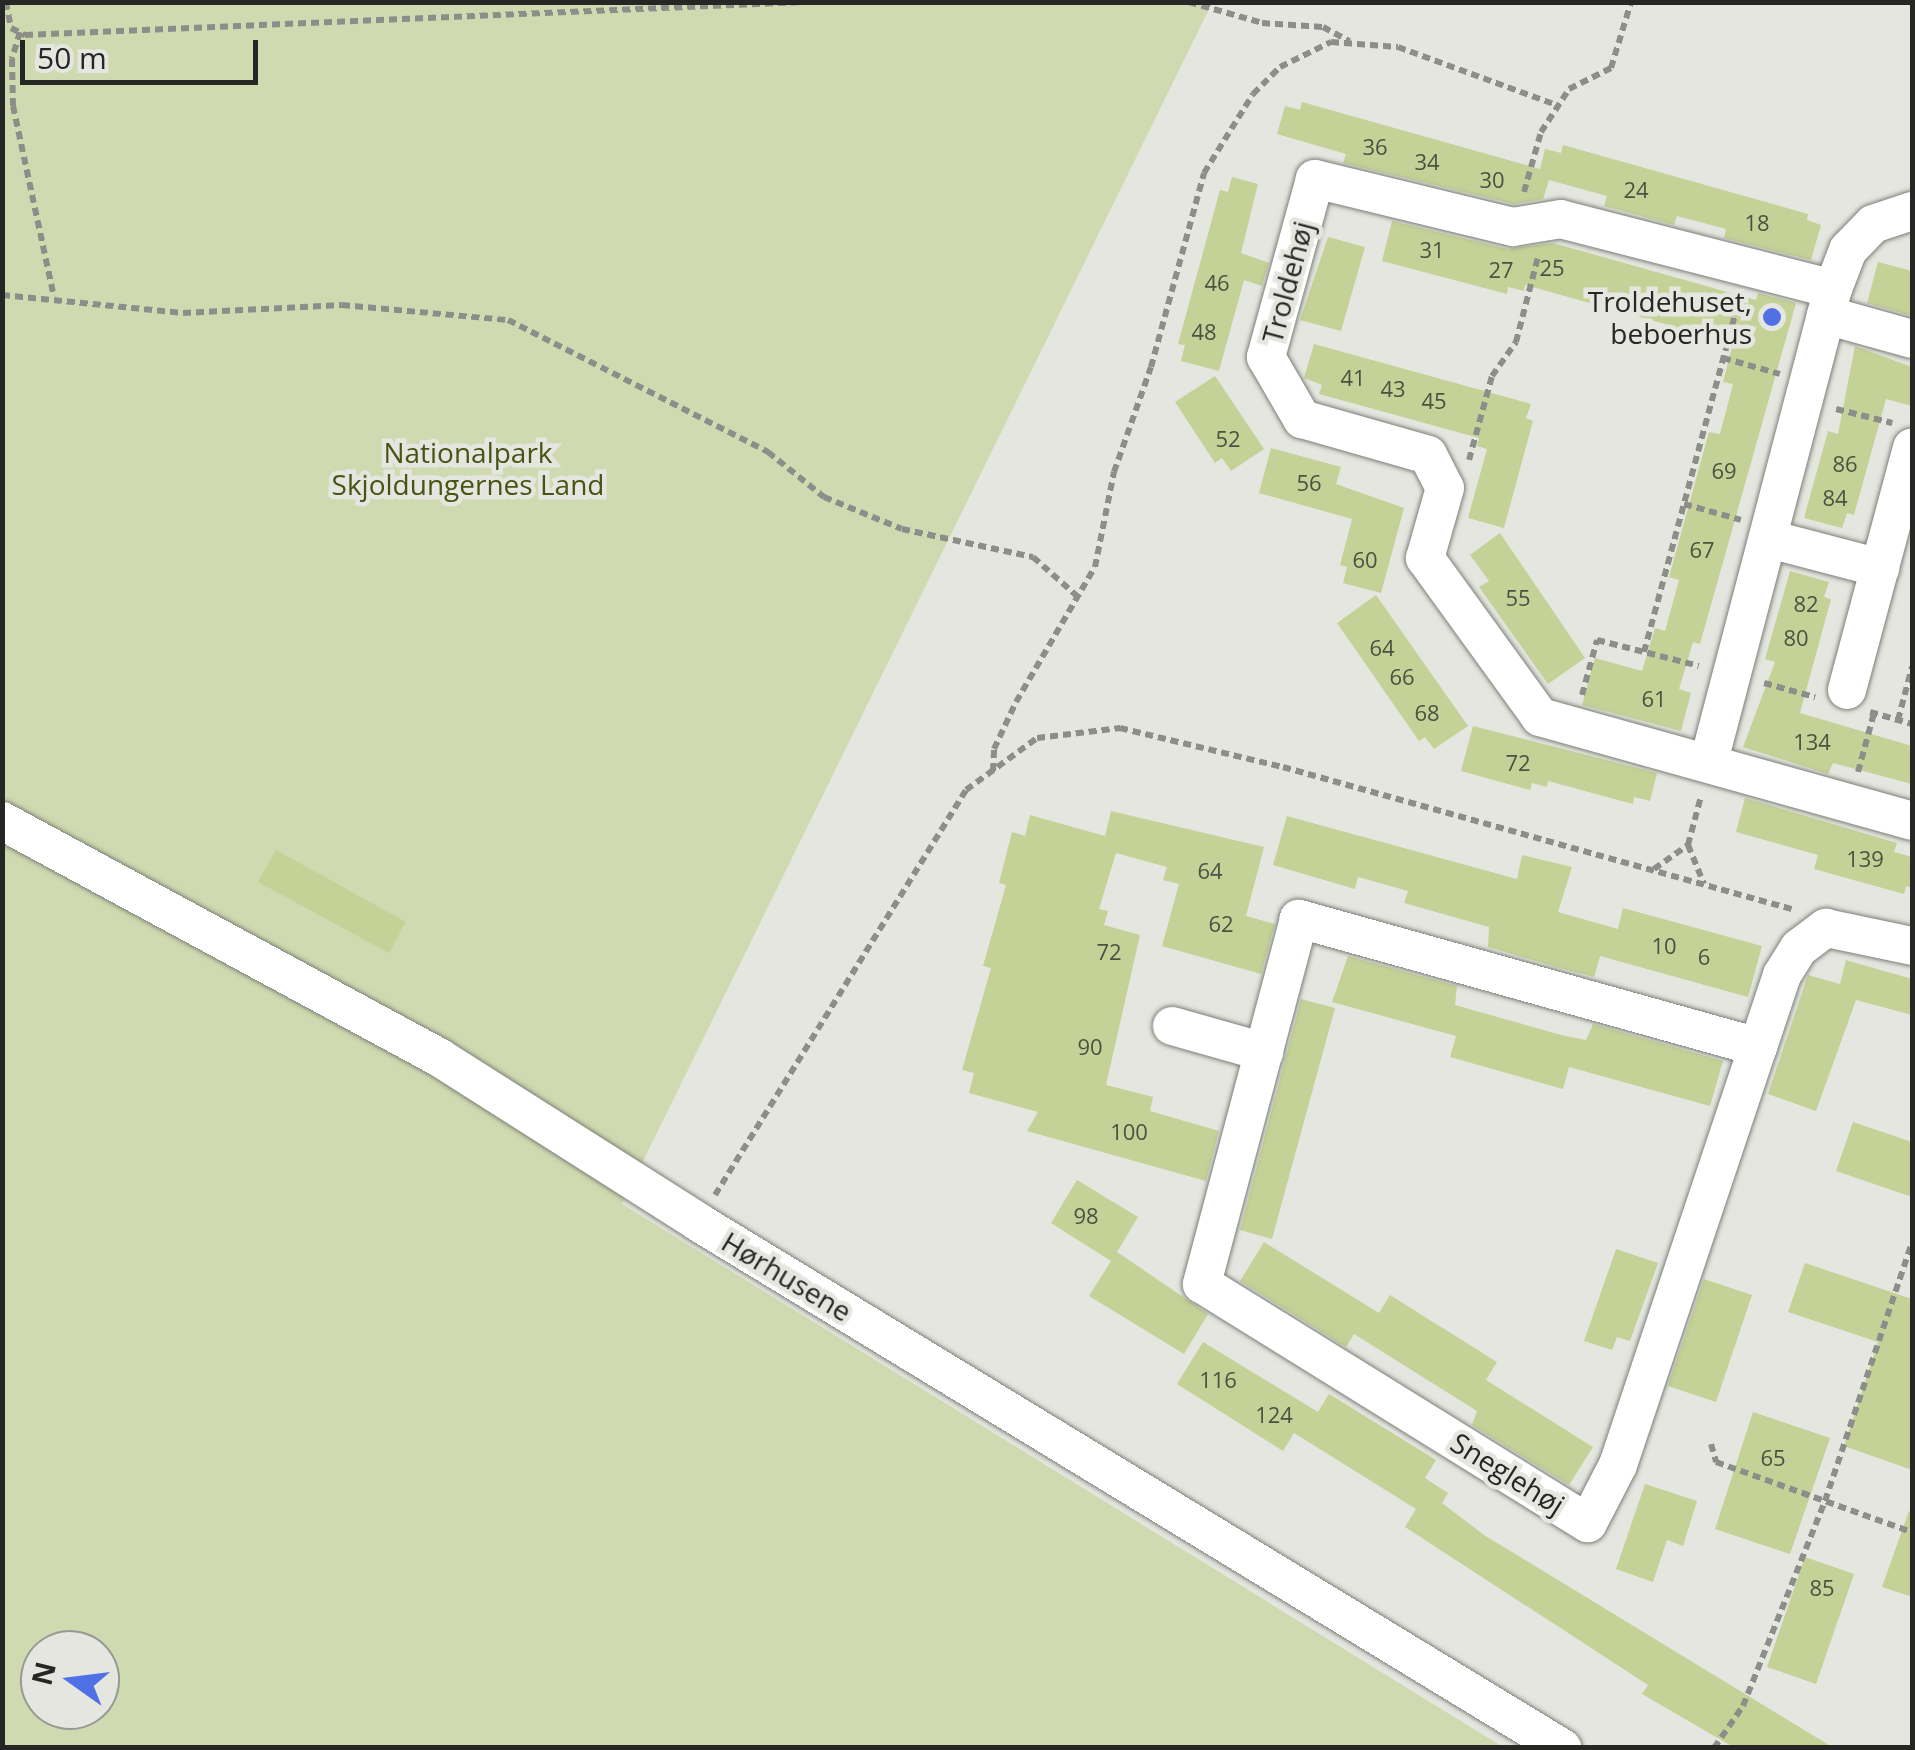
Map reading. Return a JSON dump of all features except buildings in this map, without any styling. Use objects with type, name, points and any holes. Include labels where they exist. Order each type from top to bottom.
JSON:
[{"type":"street","name":"Troldehøj","points":[[1445,488],[1428,455],[1302,418],[1266,357],[1315,179],[1530,224],[1561,219],[1748,267],[1912,339]]},
{"type":"street","points":[[1709,761],[1805,391],[1848,250],[1874,224],[1912,210]]},
{"type":"street","points":[[1861,702],[1880,568],[1912,448]]},
{"type":"street","points":[[1445,488],[1426,558],[1540,717],[1709,761],[1912,821]]},
{"type":"street","points":[[1768,533],[1880,568]]},
{"type":"street","name":"Hørhusene","points":[[2,821],[440,1058],[698,1222],[1562,1748]]},
{"type":"street","name":"Sneglehøj","points":[[1758,1047],[1299,919],[1202,1284],[1588,1523],[1618,1464],[1758,1047],[1782,974],[1798,948],[1826,928]]},
{"type":"street","points":[[1826,928],[1912,946]]},
{"type":"street","points":[[1172,1026],[1264,1052]]},
{"type":"path","points":[[6,2],[11,28],[20,32],[222,32],[459,22],[587,8],[806,2]]},
{"type":"path","points":[[1190,2],[1262,23],[1322,27],[1355,44]]},
{"type":"path","points":[[1445,488],[1462,486],[1492,376],[1516,342],[1542,132],[1569,89],[1611,68],[1631,2]]},
{"type":"path","points":[[20,32],[12,59],[13,106],[54,297]]},
{"type":"path","points":[[993,770],[994,749],[1016,702],[1078,596],[1104,542],[1114,472],[1151,367],[1204,173],[1253,94],[1280,67],[1331,42],[1398,48],[1559,106]]},
{"type":"path","points":[[1644,652],[1748,267]]},
{"type":"path","points":[[2,295],[54,297],[182,313],[342,304],[508,320],[768,452],[824,497],[902,529],[1034,557],[1078,596]]},
{"type":"path","points":[[1724,358],[1912,428]]},
{"type":"path","points":[[1684,504],[1768,533]]},
{"type":"path","points":[[1574,726],[1597,640],[1731,674]]},
{"type":"path","points":[[1898,720],[1912,667]]},
{"type":"path","points":[[1850,802],[1861,702]]},
{"type":"path","points":[[698,1222],[966,790],[1037,738],[1120,728],[1282,766],[1788,906],[1826,928]]},
{"type":"path","points":[[1704,884],[1688,846],[1709,761]]},
{"type":"path","points":[[1652,870],[1688,846]]},
{"type":"path","points":[[1714,1748],[1743,1706],[1825,1501],[1912,1243]]},
{"type":"path","points":[[1712,1444],[1716,1462],[1912,1532]]},
{"type":"green space","name":"Nationalpark Skjoldungernes Land","points":[[3,3],[1212,3],[622,1204],[1503,1747],[3,1748]]},
{"type":"place","name":"Troldehuset, beboerhus","points":[[1772,317]]}]
